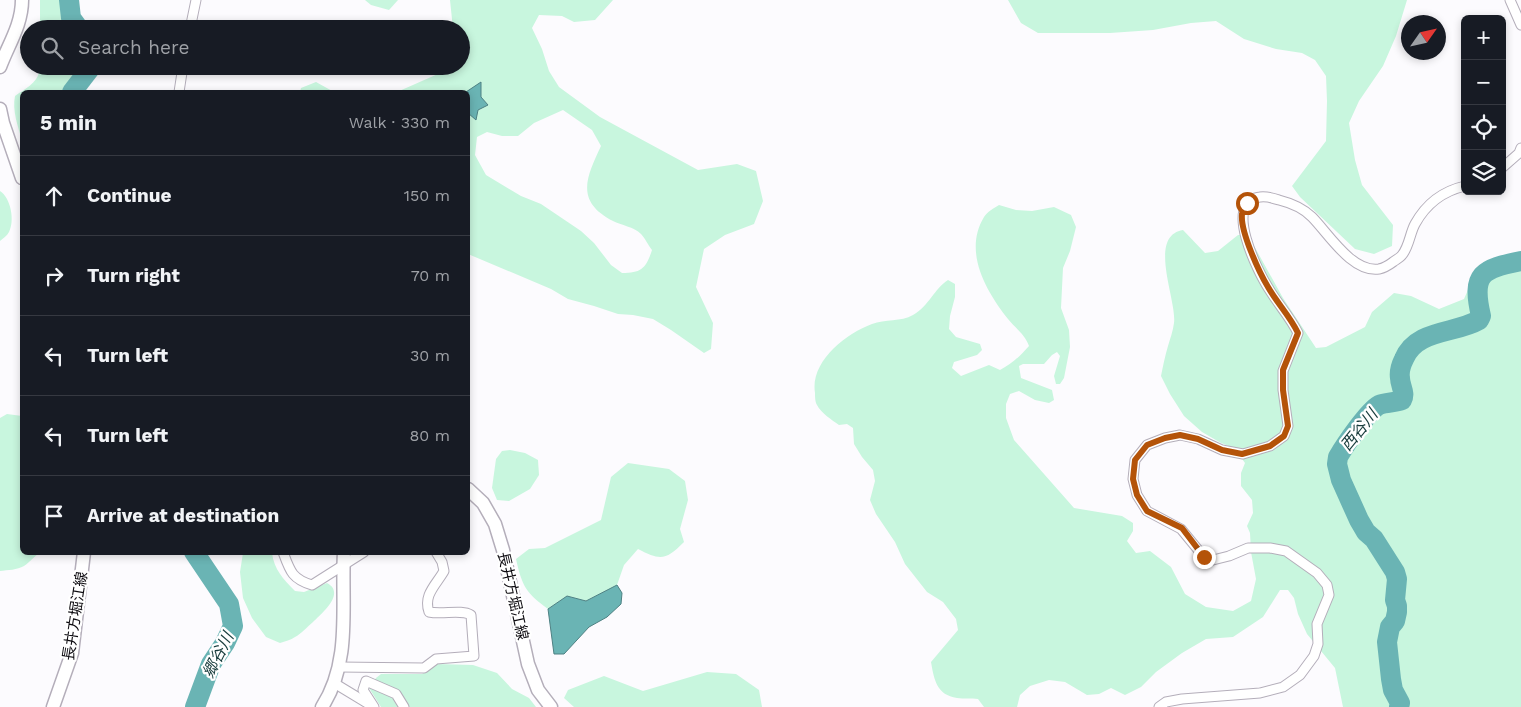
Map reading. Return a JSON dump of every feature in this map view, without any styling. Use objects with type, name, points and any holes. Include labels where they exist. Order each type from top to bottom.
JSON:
[{"type":"main road","points":[[0,68],[14,36],[22,11],[22,0]]},
{"type":"main road","points":[[0,109],[2,123],[20,172]]},
{"type":"main road","name":"長井方堀江線","points":[[470,491],[483,503],[495,524],[503,550],[528,664],[538,690],[551,707]]},
{"type":"main road","name":"長井方堀江線","points":[[53,707],[72,653],[84,555]]},
{"type":"main road","points":[[322,707],[334,683],[343,642],[344,559]]},
{"type":"street","points":[[192,20],[196,0]]},
{"type":"street","points":[[1510,0],[1521,26]]},
{"type":"street","points":[[178,90],[181,75]]},
{"type":"street","points":[[1506,164],[1519,153],[1521,148]]},
{"type":"street","points":[[1159,707],[1166,702],[1260,693],[1283,686],[1300,675],[1314,656],[1318,644],[1318,624],[1329,595],[1327,585],[1316,573],[1286,551],[1270,548],[1248,548],[1213,560],[1204,557],[1182,528],[1147,511],[1137,495],[1133,479],[1135,460],[1147,445],[1165,438],[1180,435],[1198,439],[1222,450],[1242,454],[1270,446],[1284,436],[1288,426],[1283,390],[1283,370],[1298,333],[1268,288],[1252,254],[1243,225],[1242,214],[1247,203],[1259,197],[1274,198],[1294,204],[1311,216],[1351,260],[1367,267],[1379,269],[1402,255],[1414,225],[1428,207],[1438,197],[1452,189],[1461,187]]},
{"type":"street","points":[[284,555],[290,571],[300,581],[312,585],[344,559]]},
{"type":"street","points":[[339,667],[424,668],[436,659],[474,656],[471,615],[465,612],[440,614],[429,612],[426,604],[430,593],[444,571],[438,555]]},
{"type":"street","points":[[374,707],[363,690],[366,681],[396,694],[404,707]]},
{"type":"street","points":[[334,683],[374,707]]},
{"type":"green space","points":[[40,0],[67,0],[70,20],[40,20]]},
{"type":"green space","points":[[365,0],[398,0],[389,10],[371,5]]},
{"type":"green space","points":[[450,0],[613,0],[595,20],[574,22],[562,16],[539,15],[532,28],[542,49],[549,71],[559,87],[600,117],[698,170],[737,164],[756,171],[763,201],[754,224],[725,235],[704,249],[696,287],[713,323],[711,349],[704,353],[653,319],[618,314],[568,299],[551,289],[470,255],[470,90],[402,90],[436,75],[470,75],[470,20],[452,20]],"holes":[[[563,110],[592,130],[601,146],[588,179],[589,197],[593,205],[601,213],[613,221],[641,234],[652,250],[645,265],[634,272],[622,273],[611,265],[594,243],[581,231],[541,204],[521,196],[486,175],[475,155],[477,137],[487,132],[502,136],[518,136],[534,123]]]},
{"type":"green space","points":[[1008,0],[1407,0],[1396,36],[1383,66],[1359,101],[1349,123],[1355,160],[1362,185],[1393,225],[1392,246],[1374,254],[1355,249],[1300,197],[1292,186],[1326,141],[1326,76],[1315,60],[1302,53],[1276,49],[1244,39],[1216,21],[1191,23],[1153,30],[1110,33],[1038,33],[1021,23]]},
{"type":"green space","points":[[82,75],[71,90],[24,90],[38,76]]},
{"type":"green space","points":[[316,82],[330,90],[300,90],[301,88]]},
{"type":"green space","points":[[20,93],[20,134],[15,113],[15,96]]},
{"type":"green space","points":[[0,191],[4,194],[9,204],[12,222],[9,232],[0,241]]},
{"type":"green space","points":[[999,205],[1016,210],[1032,211],[1054,207],[1071,215],[1076,227],[1070,251],[1063,268],[1061,308],[1069,330],[1070,347],[1064,378],[1060,384],[1056,384],[1054,376],[1060,356],[1057,352],[1044,364],[1023,364],[1019,366],[1021,378],[1052,390],[1054,400],[1049,403],[1035,400],[1019,391],[1010,394],[1006,404],[1006,418],[1014,440],[1074,508],[1122,516],[1133,523],[1133,531],[1127,541],[1136,553],[1150,551],[1171,567],[1185,594],[1206,607],[1233,611],[1251,601],[1256,579],[1250,533],[1247,526],[1253,513],[1252,500],[1241,486],[1241,473],[1245,463],[1234,448],[1202,432],[1184,416],[1161,376],[1174,323],[1165,256],[1167,244],[1172,235],[1183,230],[1205,253],[1218,251],[1238,235],[1248,235],[1283,298],[1316,348],[1326,347],[1365,327],[1372,312],[1394,293],[1411,296],[1439,309],[1464,299],[1474,276],[1505,258],[1521,255],[1521,707],[1343,707],[1335,668],[1307,634],[1298,614],[1294,598],[1288,590],[1280,590],[1263,617],[1233,637],[1206,639],[1182,653],[1156,672],[1141,687],[1125,695],[1111,688],[1099,694],[1087,695],[1065,682],[1049,680],[1030,686],[1020,695],[1017,707],[984,707],[978,699],[957,698],[945,694],[935,681],[931,662],[958,630],[956,619],[943,602],[927,592],[905,564],[895,542],[876,514],[870,500],[875,481],[873,470],[854,444],[853,428],[847,424],[839,425],[819,408],[815,401],[815,382],[824,360],[841,342],[872,324],[903,319],[913,315],[948,280],[955,284],[955,297],[949,329],[956,337],[980,344],[982,350],[977,355],[954,362],[952,368],[961,376],[989,365],[1000,370],[1019,356],[1029,346],[992,296],[980,271],[977,257],[978,230],[985,215]]},
{"type":"green space","points":[[7,414],[20,416],[20,555],[37,555],[21,567],[0,571],[0,418]]},
{"type":"green space","points":[[510,450],[525,453],[538,460],[539,475],[530,489],[509,501],[497,500],[492,488],[496,459],[502,451]]},
{"type":"green space","points":[[628,463],[669,469],[685,481],[688,500],[680,529],[684,542],[663,557],[652,556],[638,549],[624,565],[617,585],[586,601],[567,596],[548,609],[526,588],[520,576],[516,559],[529,549],[545,548],[601,520],[611,477]]},
{"type":"green space","points":[[243,555],[273,555],[280,574],[295,591],[304,592],[327,583],[332,587],[333,597],[331,603],[302,632],[280,643],[266,637],[252,618],[243,598],[240,572]]},
{"type":"green space","points":[[437,664],[473,665],[497,673],[512,689],[529,698],[536,707],[381,707],[369,688],[381,674],[422,674]]},
{"type":"green space","points":[[707,672],[736,674],[759,690],[762,707],[574,707],[564,698],[568,690],[604,676],[643,691]]},
{"type":"water","points":[[481,82],[481,97],[488,105],[478,110],[476,120],[470,115],[469,90]]},
{"type":"water","points":[[617,585],[622,593],[621,604],[607,617],[589,627],[564,654],[554,654],[548,609],[567,596],[586,601]]},
{"type":"waterway","name":"郷谷川","points":[[69,0],[72,20]]},
{"type":"waterway","name":"郷谷川","points":[[74,90],[85,75]]},
{"type":"waterway","name":"西谷川","points":[[1399,707],[1400,703],[1393,690],[1387,642],[1390,627],[1395,621],[1397,612],[1395,600],[1397,579],[1395,572],[1374,539],[1366,532],[1359,520],[1341,480],[1337,464],[1338,457],[1374,408],[1382,404],[1402,400],[1400,371],[1410,349],[1417,342],[1427,337],[1479,320],[1481,316],[1478,290],[1479,282],[1483,275],[1497,267],[1521,261]]},
{"type":"waterway","name":"郷谷川","points":[[195,707],[211,664],[225,643],[233,626],[229,604],[196,555]]},
{"type":"route","points":[[1204,557],[1182,528],[1147,511],[1137,495],[1133,479],[1135,460],[1147,445],[1180,435],[1198,439],[1222,450],[1242,454],[1270,446],[1284,436],[1288,426],[1283,390],[1283,370],[1298,333],[1268,288],[1252,254],[1243,225],[1242,214],[1247,203]]}]
